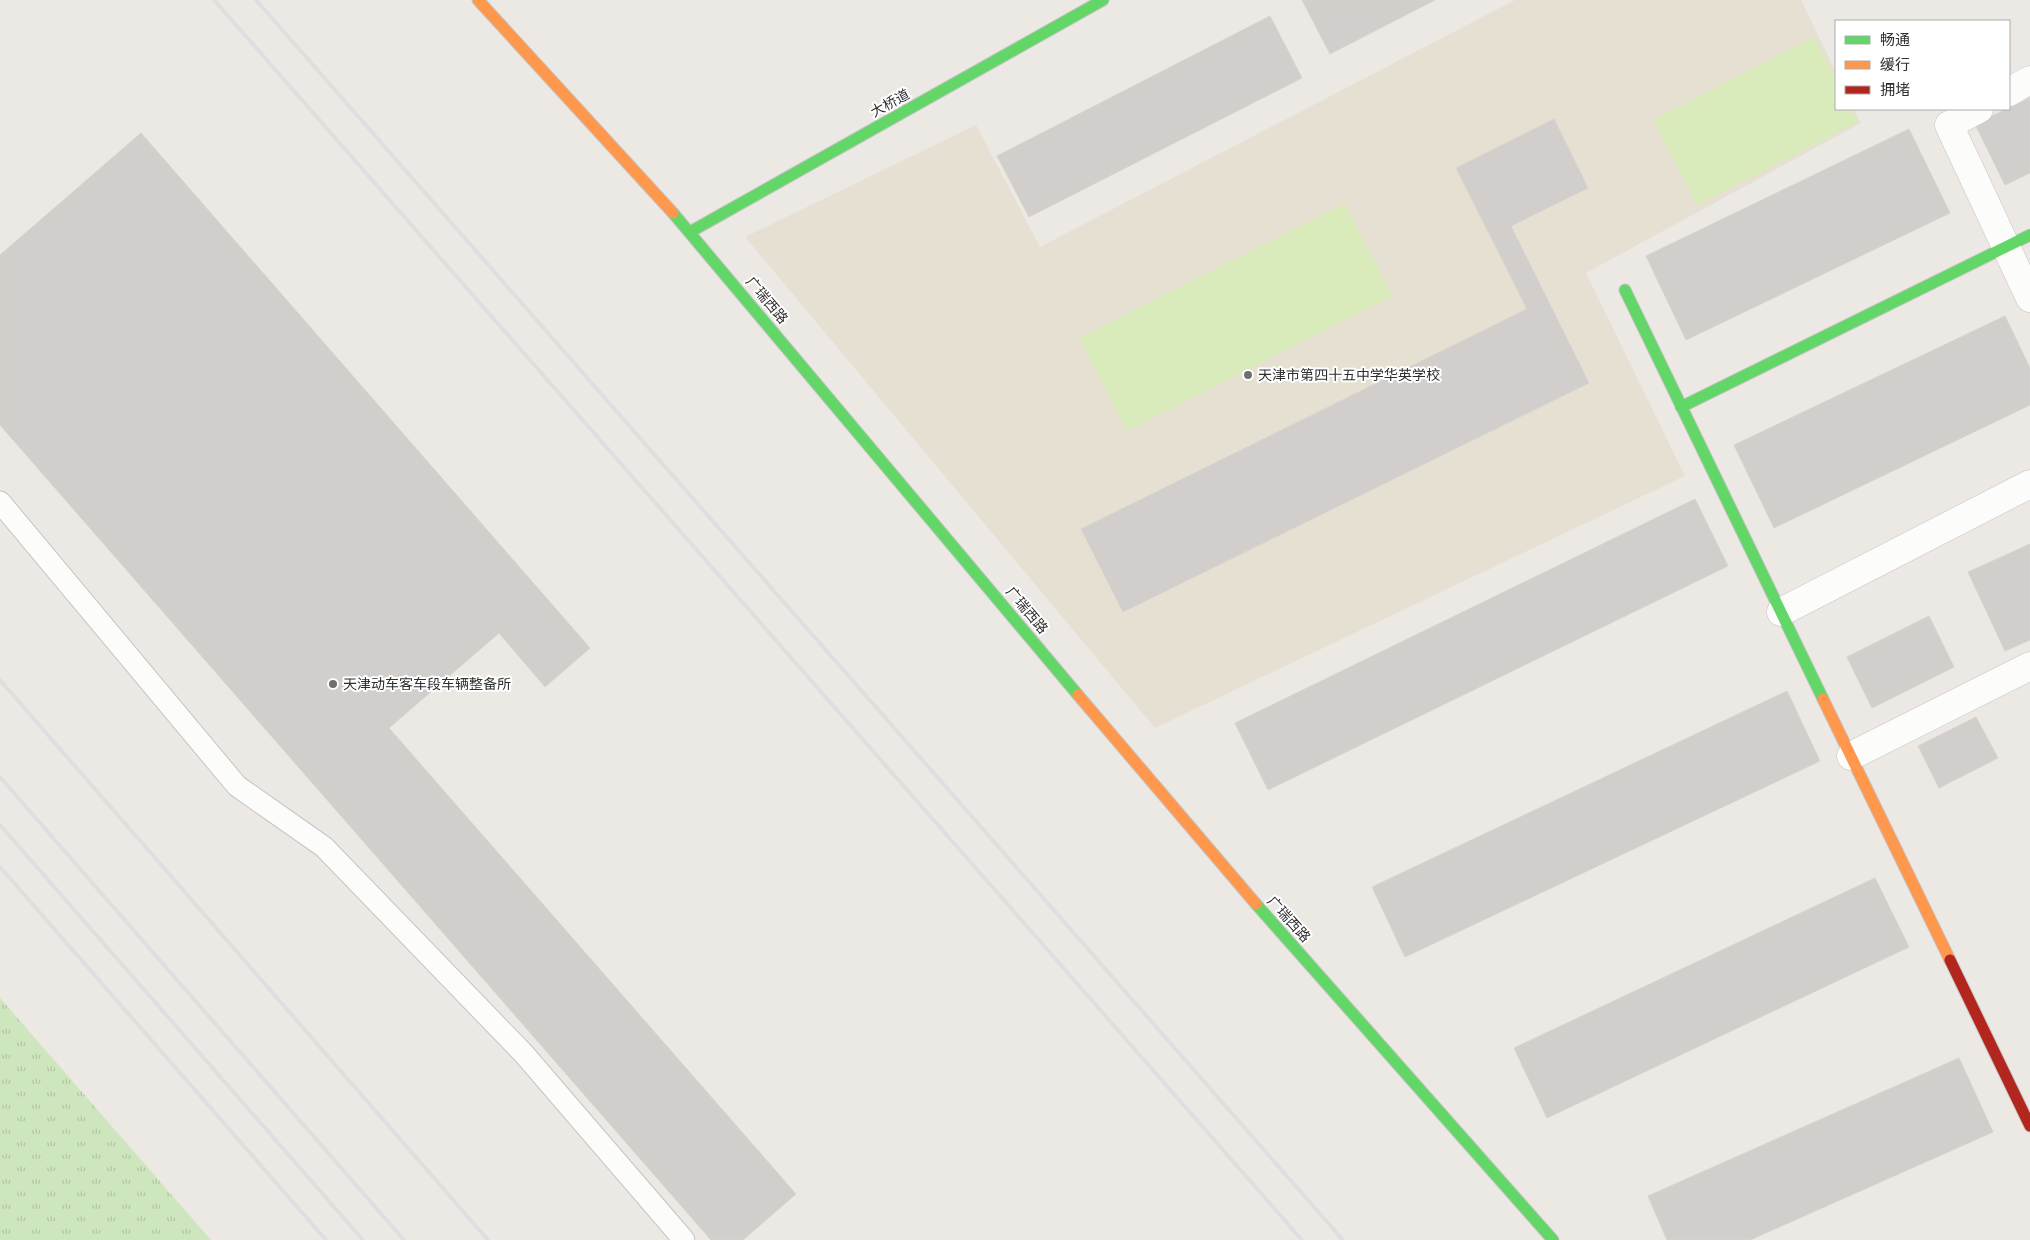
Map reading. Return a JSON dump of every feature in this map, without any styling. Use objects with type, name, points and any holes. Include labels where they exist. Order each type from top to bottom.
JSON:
[{"type":"street","name":"广瑞西路","points":[[478,0],[690,232],[1213,855],[1553,1240]]},
{"type":"street","name":"大桥道","points":[[690,232],[1104,0]]},
{"type":"street","points":[[2010,91],[2030,80]]},
{"type":"street","points":[[1977,110],[1949,125],[2030,298]]},
{"type":"street","points":[[1681,407],[2030,235]]},
{"type":"street","points":[[1625,290],[2030,1126]]},
{"type":"street","points":[[1780,612],[2030,484]]},
{"type":"street","points":[[1850,756],[2030,666]]},
{"type":"lane","points":[[0,502],[238,786],[324,847],[524,1054],[684,1240]]},
{"type":"shaded area","name":"天津市第四十五中学华英学校","points":[[1515,0],[1801,0],[1835,70],[1835,110],[1854,110],[1861,123],[1586,273],[1685,476],[1155,728],[745,237],[976,125],[1040,247]]},
{"type":"green space","points":[[1814,37],[1835,78],[1835,110],[1852,110],[1858,122],[1697,205],[1653,120]]},
{"type":"green space","points":[[1345,203],[1392,296],[1127,431],[1079,338]]},
{"type":"green space","points":[[0,998],[211,1240],[0,1240]]},
{"type":"building","points":[[1302,0],[1435,0],[1330,54]]},
{"type":"building","points":[[1270,16],[1302,78],[1029,217],[997,156]]},
{"type":"building","points":[[2030,98],[2030,173],[2005,185],[1975,124],[2005,110],[2010,110],[2010,107]]},
{"type":"building","points":[[1554,119],[1588,188],[1511,226],[1589,383],[1123,612],[1081,529],[1527,309],[1456,168]]},
{"type":"building","points":[[1909,129],[1950,213],[1686,340],[1646,256]]},
{"type":"building","name":"天津动车客车段车辆整备所","points":[[141,133],[590,648],[545,687],[499,633],[389,728],[796,1194],[743,1240],[711,1240],[0,425],[0,255]]},
{"type":"building","points":[[2005,316],[2030,368],[2030,405],[1774,528],[1734,445]]},
{"type":"building","points":[[1695,499],[1728,566],[1268,790],[1235,723]]},
{"type":"building","points":[[2030,544],[2030,640],[2005,651],[1968,572]]},
{"type":"building","points":[[1929,616],[1954,667],[1872,708],[1847,657]]},
{"type":"building","points":[[1787,691],[1820,761],[1405,957],[1372,887]]},
{"type":"building","points":[[1976,717],[1998,758],[1939,788],[1918,746]]},
{"type":"building","points":[[1875,878],[1909,947],[1547,1118],[1514,1048]]},
{"type":"building","points":[[1959,1058],[1993,1132],[1750,1240],[1667,1240],[1648,1196]]},
{"type":"railway","points":[[214,0],[1302,1240]]},
{"type":"railway","points":[[256,0],[1343,1240]]},
{"type":"railway","points":[[0,680],[488,1240]]},
{"type":"railway","points":[[0,777],[404,1240]]},
{"type":"railway","points":[[0,825],[363,1240]]},
{"type":"railway","points":[[0,867],[326,1240]]},
{"type":"traffic: fast","points":[[690,232],[1103,0]]},
{"type":"traffic: fast","points":[[673,213],[1078,695]]},
{"type":"traffic: fast","points":[[1681,407],[2030,235]]},
{"type":"traffic: fast","points":[[1625,290],[1823,699]]},
{"type":"traffic: fast","points":[[1256,904],[1553,1240]]},
{"type":"traffic: slow","points":[[478,0],[673,213]]},
{"type":"traffic: slow","points":[[1078,695],[1256,904]]},
{"type":"traffic: slow","points":[[1823,699],[1950,960]]},
{"type":"traffic: jam","points":[[1950,960],[2030,1126]]},
{"type":"place","name":"天津市第四十五中学华英学校","points":[[1248,375]]},
{"type":"place","name":"天津动车客车段车辆整备所","points":[[333,684]]}]
